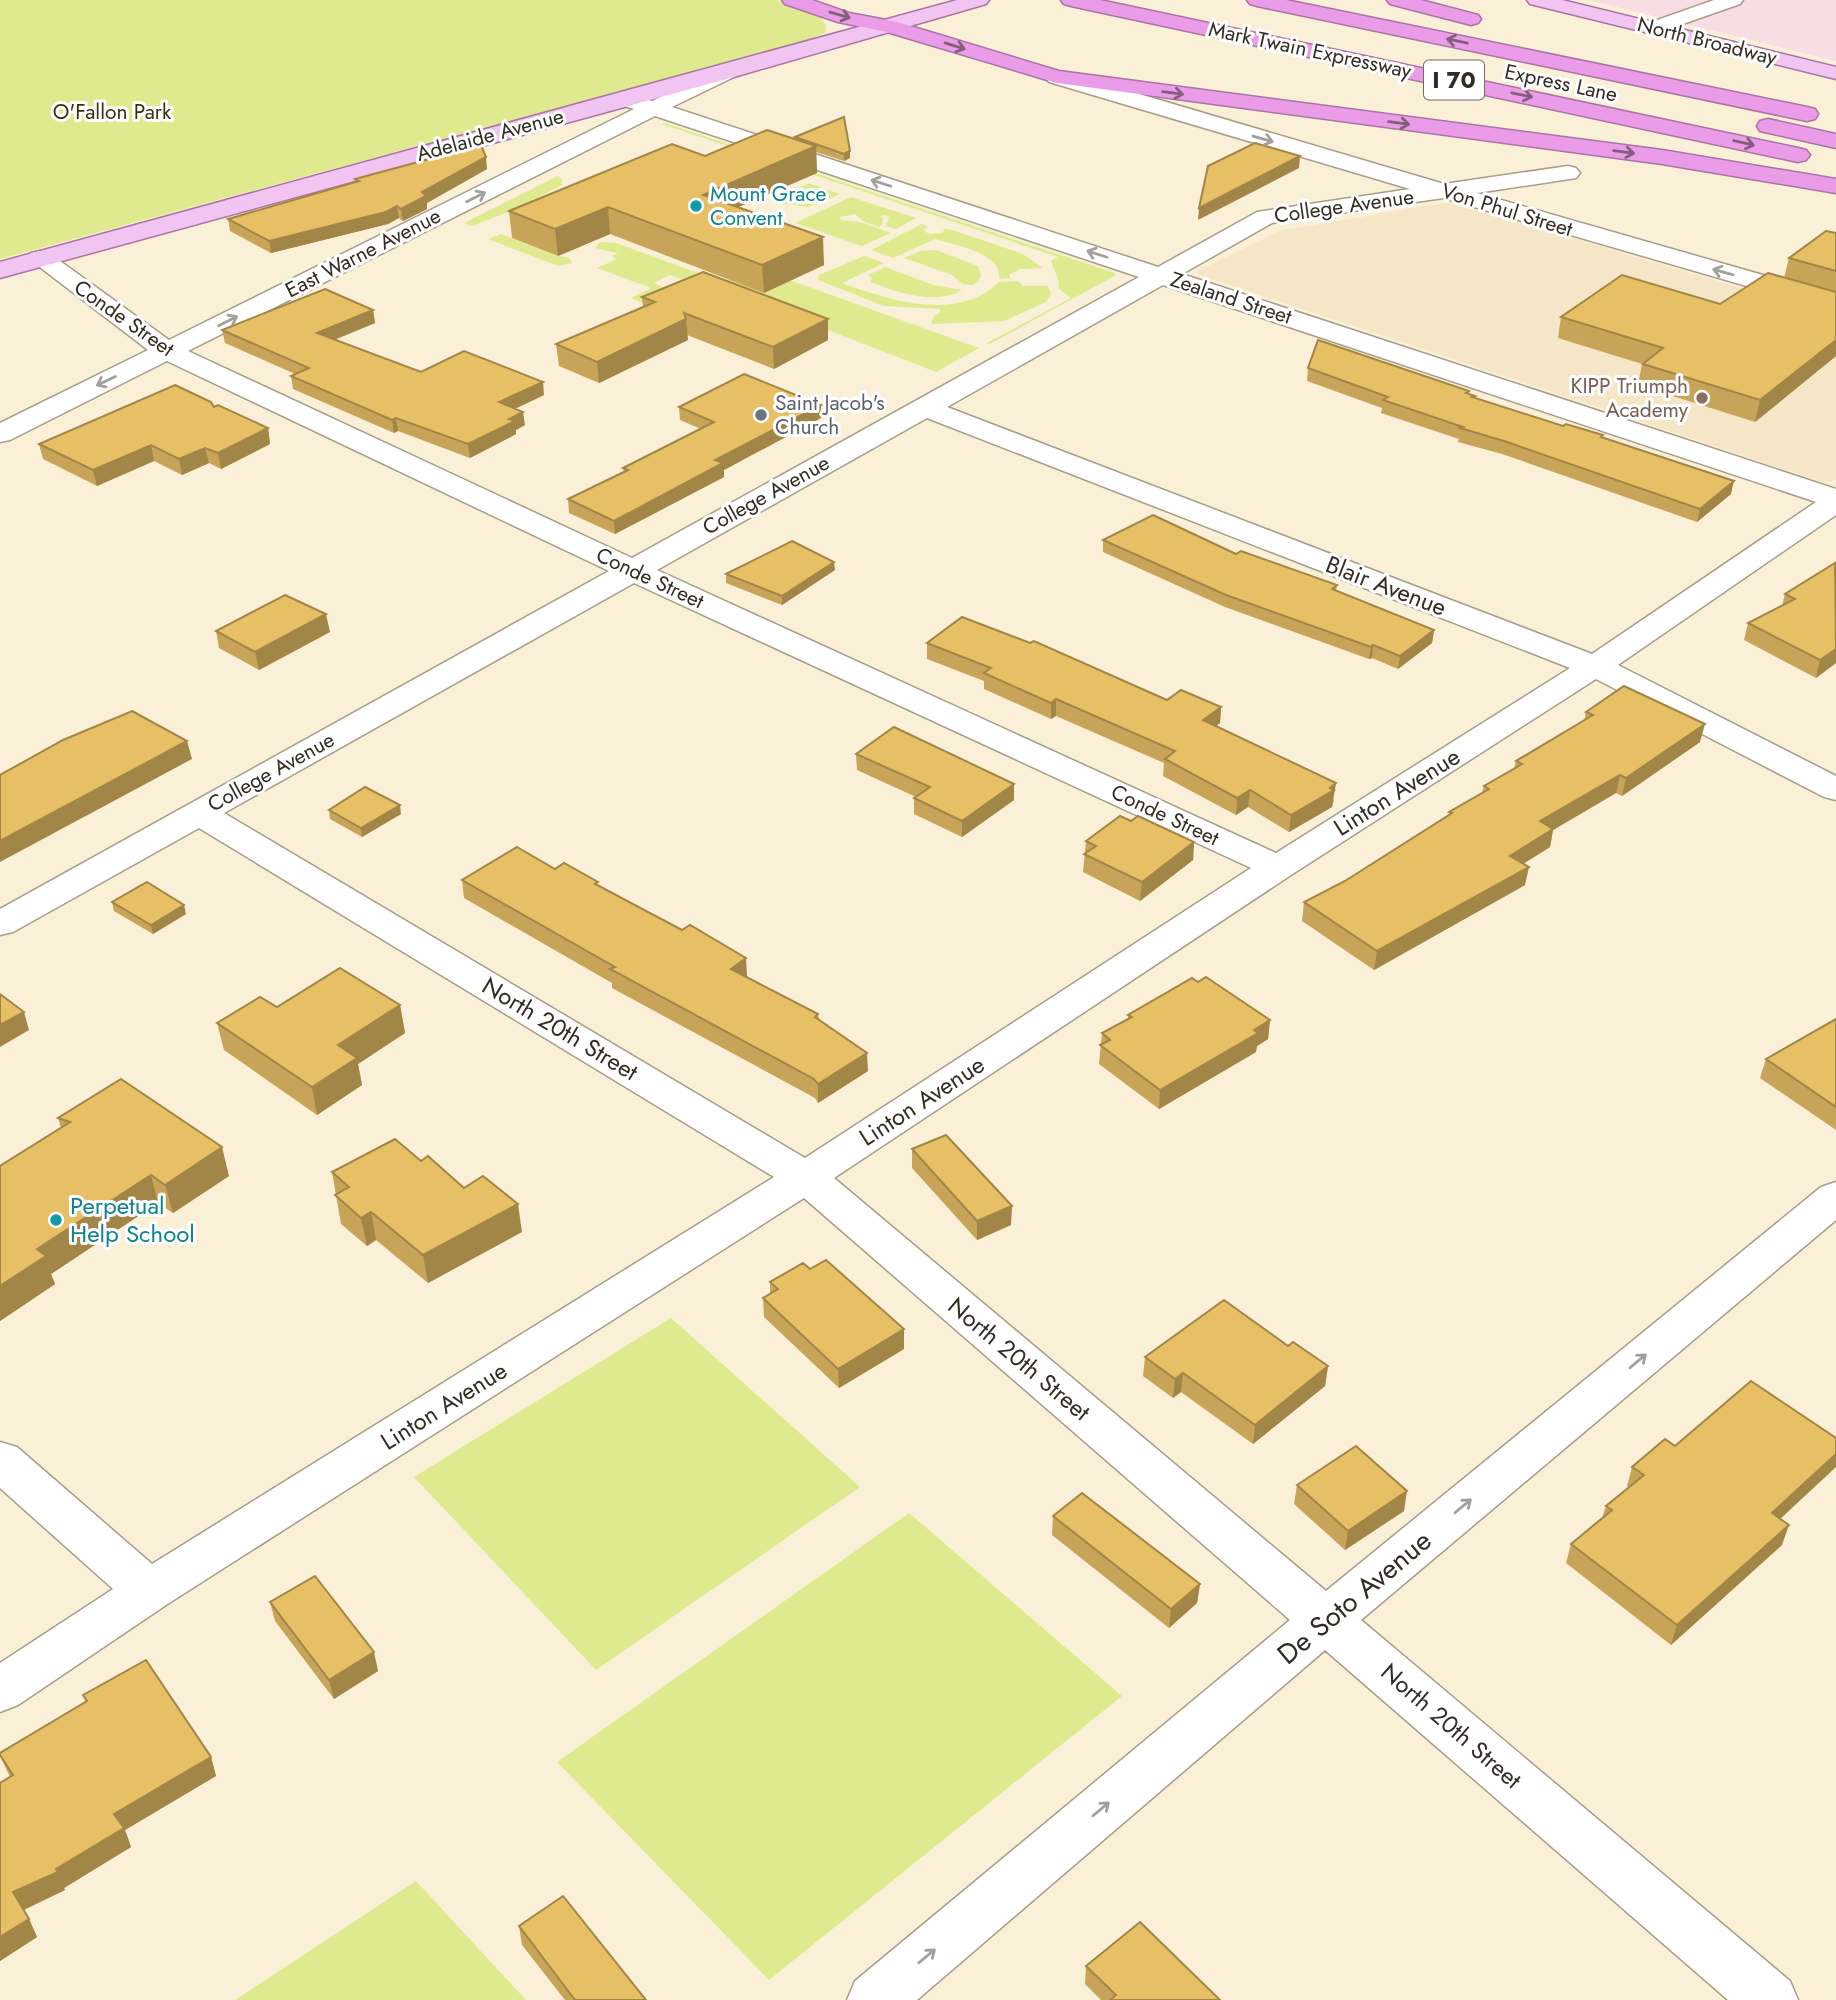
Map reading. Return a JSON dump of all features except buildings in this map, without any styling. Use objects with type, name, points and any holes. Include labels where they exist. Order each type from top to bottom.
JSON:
[{"type":"highway","points":[[792,0],[845,18],[890,26],[1057,77],[1662,158],[1836,186]]},
{"type":"highway","name":"Mark Twain Expressway","points":[[1071,0],[1820,160]]},
{"type":"highway","name":"Express Lane","points":[[1163,0],[1836,141]]},
{"type":"highway","name":"Mark Twain Expressway","points":[[1257,0],[1830,114]]},
{"type":"highway","points":[[1397,0],[1491,24]]},
{"type":"highway","points":[[1569,44],[1830,114]]},
{"type":"main road","name":"Adelaide Avenue","points":[[0,270],[726,72],[979,0]]},
{"type":"main road","name":"North Broadway","points":[[1537,0],[1836,73]]},
{"type":"street","points":[[1653,28],[1733,0]]},
{"type":"street","name":"East Warne Avenue","points":[[0,434],[726,72]]},
{"type":"street","name":"Von Phul Street","points":[[1057,77],[1148,106],[1836,304]]},
{"type":"street","name":"Zealand Street","points":[[625,99],[1836,500]]},
{"type":"street","name":"College Avenue","points":[[0,924],[1266,217],[1568,173]]},
{"type":"street","name":"Conde Street","points":[[40,258],[167,351],[632,570],[1278,867]]},
{"type":"street","name":"Blair Avenue","points":[[923,407],[1595,666],[1836,790]]},
{"type":"street","name":"Linton Avenue","points":[[0,1689],[149,1591],[806,1177],[1278,867],[1595,666],[1836,500]]},
{"type":"street","name":"North 20th Street","points":[[199,813],[806,1177],[1770,2000]]},
{"type":"street","name":"De Soto Avenue","points":[[875,2000],[1326,1619],[1836,1197]]},
{"type":"street","points":[[0,1460],[149,1591]]},
{"type":"shaded area","points":[[1589,0],[1836,0],[1836,61],[1649,15]]},
{"type":"shaded area","name":"KIPP Triumph Academy","points":[[1449,202],[1836,316],[1836,480],[1823,482],[1197,274],[1198,271],[1279,231]]},
{"type":"green space","name":"O'Fallon Park","points":[[0,0],[775,0],[819,14],[826,26],[825,33],[808,40],[0,259]]},
{"type":"green space","points":[[662,124],[1116,275],[990,344],[987,343],[1071,298],[1058,288],[1059,282],[1051,261],[1058,257]]},
{"type":"green space","points":[[558,176],[562,185],[514,210],[472,226],[464,223]]},
{"type":"green space","points":[[808,184],[840,194],[808,207],[781,203],[779,196]]},
{"type":"green space","points":[[851,197],[916,218],[896,229],[886,226],[889,217],[885,215],[880,216],[883,218],[879,227],[863,221],[855,214],[840,217],[841,220],[860,222],[891,233],[862,246],[795,223]]},
{"type":"green space","points":[[922,224],[928,227],[923,230],[929,234],[943,233],[944,229],[949,229],[1023,254],[1043,268],[1020,269],[1009,275],[1010,278],[999,279],[998,270],[985,256],[935,239],[893,258],[871,250]]},
{"type":"green space","points":[[501,234],[557,256],[568,257],[572,263],[558,266],[488,239]]},
{"type":"green space","points":[[600,242],[616,243],[706,276],[693,283],[670,275],[654,283],[674,292],[646,304],[631,298],[651,288],[597,268],[617,259],[611,256],[618,253],[595,248]]},
{"type":"green space","points":[[936,250],[978,266],[981,275],[978,282],[972,285],[963,284],[952,275],[904,258],[921,251]]},
{"type":"green space","points":[[864,256],[884,263],[842,283],[901,301],[943,305],[963,302],[982,295],[999,282],[1018,281],[1023,286],[1048,286],[1051,294],[1046,302],[1004,321],[933,324],[931,323],[934,316],[940,313],[940,309],[884,306],[818,280],[819,275]]},
{"type":"green space","points":[[885,267],[933,285],[962,290],[940,297],[916,296],[870,282],[872,279],[868,275]]},
{"type":"green space","points":[[733,276],[772,276],[792,281],[979,348],[936,372],[717,287]]},
{"type":"green space","points":[[671,1318],[860,1487],[596,1670],[414,1477]]},
{"type":"green space","points":[[909,1513],[1122,1696],[769,1980],[557,1762]]},
{"type":"green space","points":[[416,1881],[526,2000],[235,2000]]},
{"type":"place","name":"Mount Grace Convent","points":[[696,206]]},
{"type":"place","name":"KIPP Triumph Academy","points":[[1702,398]]},
{"type":"place","name":"Saint Jacob's Church","points":[[761,415]]},
{"type":"place","name":"Perpetual Help School","points":[[56,1220]]}]
